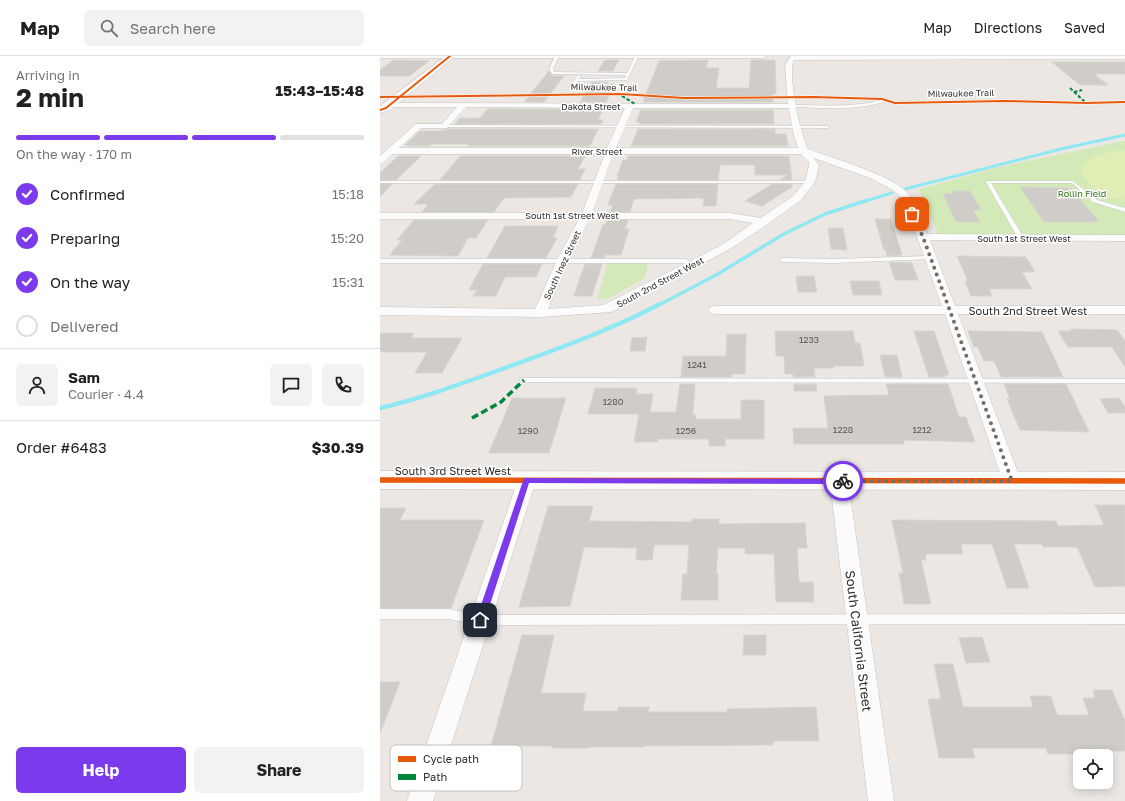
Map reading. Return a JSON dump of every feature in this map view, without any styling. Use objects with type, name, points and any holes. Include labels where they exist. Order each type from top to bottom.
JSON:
[{"type":"main road","points":[[380,118],[388,110],[385,108],[450,56]]},
{"type":"main road","name":"South 3rd Street West","points":[[380,480],[1125,481]]},
{"type":"street","points":[[380,56],[767,56]]},
{"type":"street","points":[[805,56],[896,58],[1125,57]]},
{"type":"street","points":[[810,182],[814,166],[798,140],[788,59],[820,57]]},
{"type":"street","name":"Dakota Street","points":[[385,108],[464,105],[630,106],[793,102]]},
{"type":"street","points":[[380,161],[419,126],[444,126],[464,105]]},
{"type":"street","name":"South Inez Street","points":[[540,313],[563,260],[586,215],[610,151],[630,106]]},
{"type":"street","name":"River Street","points":[[391,151],[804,151]]},
{"type":"street","points":[[804,151],[873,176],[896,188],[906,197],[923,237],[1012,481]]},
{"type":"street","name":"South 2nd Street West","points":[[380,311],[540,313],[606,310],[726,247],[797,198],[810,182]]},
{"type":"street","name":"South 1st Street West","points":[[380,216],[730,216],[764,222]]},
{"type":"street","name":"South 1st Street West","points":[[923,237],[1125,238]]},
{"type":"street","name":"South 2nd Street West","points":[[715,310],[1125,310]]},
{"type":"street","points":[[439,745],[526,480]]},
{"type":"street","name":"South California Street","points":[[839,481],[881,801]]},
{"type":"street","points":[[420,801],[423,791]]},
{"type":"lane","points":[[557,56],[553,62],[552,72],[580,74],[629,74]]},
{"type":"lane","points":[[576,80],[624,80],[629,74],[637,56]]},
{"type":"lane","points":[[570,90],[580,74]]},
{"type":"lane","points":[[793,102],[864,106],[886,100]]},
{"type":"lane","points":[[444,126],[828,127]]},
{"type":"lane","points":[[380,182],[810,182]]},
{"type":"lane","points":[[1021,238],[988,182],[1073,182],[1095,201],[1125,210]]},
{"type":"lane","points":[[782,260],[834,261],[930,258]]},
{"type":"lane","points":[[380,260],[685,261],[693,265]]},
{"type":"lane","points":[[524,380],[1125,381]]},
{"type":"lane","points":[[380,614],[448,614],[480,620],[856,618],[1125,619]]},
{"type":"green space","name":"Rollin Field","points":[[1125,141],[1125,235],[939,235],[920,192],[920,189],[998,167]]},
{"type":"green space","points":[[1122,150],[1125,152],[1125,199],[1106,197],[1098,192],[1086,180],[1081,166],[1100,155]]},
{"type":"green space","points":[[608,262],[648,262],[645,278],[609,298],[597,299]]},
{"type":"building","points":[[394,60],[429,61],[409,76],[380,76],[380,70]]},
{"type":"building","points":[[605,60],[619,60],[613,71],[598,71]]},
{"type":"building","points":[[708,60],[706,68],[719,68],[716,88],[749,88],[751,60],[775,60],[776,94],[772,94],[773,102],[643,102],[659,61]]},
{"type":"building","points":[[1052,62],[1125,62],[1125,74],[1094,74],[1108,85],[1080,85]]},
{"type":"building","points":[[549,71],[552,76],[564,76],[544,102],[524,102]]},
{"type":"building","points":[[592,82],[608,82],[606,84],[615,84],[606,102],[580,102]]},
{"type":"building","points":[[488,109],[603,109],[598,120],[603,120],[601,124],[455,124],[460,118],[480,118]]},
{"type":"building","points":[[641,110],[773,110],[774,124],[639,124],[640,122],[636,122]]},
{"type":"building","points":[[449,129],[598,129],[590,146],[468,146],[470,144],[432,144],[429,146],[405,145],[420,131],[440,131]]},
{"type":"building","points":[[638,129],[775,129],[775,134],[786,134],[788,146],[631,146]]},
{"type":"building","points":[[398,156],[421,156],[396,180],[380,180],[380,173]]},
{"type":"building","points":[[460,156],[585,156],[578,169],[585,169],[580,180],[440,180]]},
{"type":"building","points":[[628,156],[789,156],[792,180],[780,180],[788,175],[755,175],[755,165],[720,165],[718,180],[617,180],[623,160],[627,160]]},
{"type":"building","points":[[380,184],[392,184],[380,197]]},
{"type":"building","points":[[435,184],[578,184],[571,197],[504,198],[494,212],[422,212],[428,204],[414,204]]},
{"type":"building","points":[[616,184],[718,184],[716,206],[703,206],[704,199],[701,198],[634,199],[630,212],[610,212],[613,205],[608,205]]},
{"type":"building","points":[[772,184],[792,184],[792,187],[762,206],[745,201]]},
{"type":"building","points":[[1020,187],[1071,188],[1099,222],[1044,222]]},
{"type":"building","points":[[952,191],[970,191],[981,210],[973,210],[980,222],[956,222],[943,194],[953,194]]},
{"type":"building","points":[[875,219],[891,219],[902,255],[887,256]]},
{"type":"building","points":[[414,220],[488,220],[476,238],[468,238],[458,256],[390,255],[402,240],[397,240]]},
{"type":"building","points":[[607,220],[628,220],[625,229],[629,229],[621,255],[605,255],[604,258],[591,258],[603,225],[605,225]]},
{"type":"building","points":[[505,226],[558,226],[553,238],[557,238],[546,258],[487,258]]},
{"type":"building","points":[[828,228],[843,228],[847,250],[831,249]]},
{"type":"building","points":[[957,256],[1026,257],[1035,272],[1022,272],[1032,289],[989,289],[992,296],[971,296],[965,281],[968,281]]},
{"type":"building","points":[[889,262],[912,263],[918,280],[895,280]]},
{"type":"building","points":[[483,264],[542,264],[536,277],[505,277],[496,296],[473,296],[477,290],[469,290]]},
{"type":"building","points":[[585,264],[602,264],[592,296],[574,296]]},
{"type":"building","points":[[796,276],[814,276],[817,292],[798,292]]},
{"type":"building","points":[[850,281],[879,281],[882,295],[853,295]]},
{"type":"building","points":[[1071,329],[1117,330],[1125,341],[1125,367],[1112,347],[1068,347],[1058,331],[1072,331]]},
{"type":"building","points":[[775,331],[853,331],[855,343],[860,343],[864,366],[833,366],[833,368],[814,368],[815,377],[793,377],[793,374],[785,374],[784,356],[776,356]]},
{"type":"building","points":[[914,331],[934,331],[949,375],[945,375],[945,377],[929,377]]},
{"type":"building","points":[[968,331],[1042,332],[1063,377],[1001,377],[994,361],[984,361],[978,347],[974,347]]},
{"type":"building","points":[[380,333],[414,333],[411,338],[462,338],[442,373],[415,373],[427,352],[380,352]]},
{"type":"building","points":[[727,334],[746,334],[745,374],[732,374],[731,377],[681,377],[683,356],[726,356]]},
{"type":"building","points":[[647,337],[645,351],[630,351],[632,338]]},
{"type":"building","points":[[880,355],[897,355],[902,377],[885,377]]},
{"type":"building","points":[[680,384],[695,384],[693,415],[696,415],[695,419],[741,419],[741,400],[764,400],[764,439],[725,439],[725,446],[709,446],[709,439],[658,439],[657,442],[634,442],[639,414],[588,414],[595,388],[637,388],[636,394],[653,394],[650,412],[676,412]]},
{"type":"building","points":[[794,384],[816,384],[817,391],[794,391]]},
{"type":"building","points":[[886,384],[948,384],[959,417],[966,417],[975,442],[903,440],[904,444],[794,444],[793,428],[828,428],[824,396],[889,395]]},
{"type":"building","points":[[1004,384],[1066,384],[1089,432],[1020,430],[1007,399],[1010,399]]},
{"type":"building","points":[[512,398],[566,398],[549,453],[489,453]]},
{"type":"building","points":[[1119,398],[1125,407],[1125,413],[1108,413],[1100,399]]},
{"type":"building","points":[[1095,505],[1125,505],[1125,586],[1095,587],[1077,547],[1043,547],[1042,544],[1014,544],[1029,588],[1007,588],[992,544],[961,544],[963,554],[925,554],[926,560],[921,560],[931,604],[904,604],[899,573],[903,573],[892,520],[1056,521],[1058,526],[1104,525]]},
{"type":"building","points":[[548,506],[593,506],[589,521],[691,522],[692,519],[719,519],[719,524],[805,523],[807,548],[797,548],[799,582],[813,582],[814,602],[776,602],[774,554],[745,554],[745,548],[718,548],[716,574],[718,574],[718,600],[681,600],[683,574],[687,574],[689,545],[654,545],[652,560],[636,560],[637,548],[584,547],[570,606],[519,607]]},
{"type":"building","points":[[380,508],[406,508],[400,520],[484,520],[451,608],[380,608]]},
{"type":"building","points":[[522,635],[554,635],[541,693],[586,693],[583,711],[618,711],[618,707],[649,707],[648,712],[727,712],[727,709],[816,707],[819,741],[773,741],[773,745],[589,748],[491,745]]},
{"type":"building","points":[[744,635],[766,635],[766,655],[743,655]]},
{"type":"building","points":[[982,637],[990,662],[966,663],[959,638]]},
{"type":"building","points":[[934,664],[953,664],[963,707],[1033,707],[1030,696],[1051,696],[1057,715],[1089,715],[1083,698],[1095,698],[1093,690],[1112,690],[1125,721],[1125,751],[1113,751],[1113,749],[1073,749],[1073,754],[1048,754],[1046,748],[972,748],[975,758],[939,758],[928,699],[941,699]]},
{"type":"building","points":[[380,682],[400,682],[381,731],[380,731]]},
{"type":"waterway","points":[[905,189],[1061,149],[1125,135]]},
{"type":"waterway","points":[[862,202],[892,193]]},
{"type":"waterway","points":[[659,305],[716,275],[784,234],[825,214],[865,201]]},
{"type":"waterway","points":[[380,408],[443,390],[544,354],[603,331],[660,304]]},
{"type":"marked path","points":[[1070,88],[1086,103]]},
{"type":"marked path","points":[[1074,92],[1082,90]]},
{"type":"marked path","points":[[622,96],[635,104]]},
{"type":"marked path","points":[[472,418],[501,402],[524,380]]},
{"type":"cycle path","points":[[380,110],[386,108],[450,56]]},
{"type":"cycle path","name":"Milwaukee Trail","points":[[380,97],[621,94],[684,98],[813,97],[882,99],[895,103],[1004,101],[1087,103],[1125,102]]},
{"type":"cycle path","points":[[380,480],[1125,481]]},
{"type":"way so far","points":[[843,481],[1012,481],[923,237],[912,214]]},
{"type":"route","points":[[480,620],[526,480],[843,481]]}]
